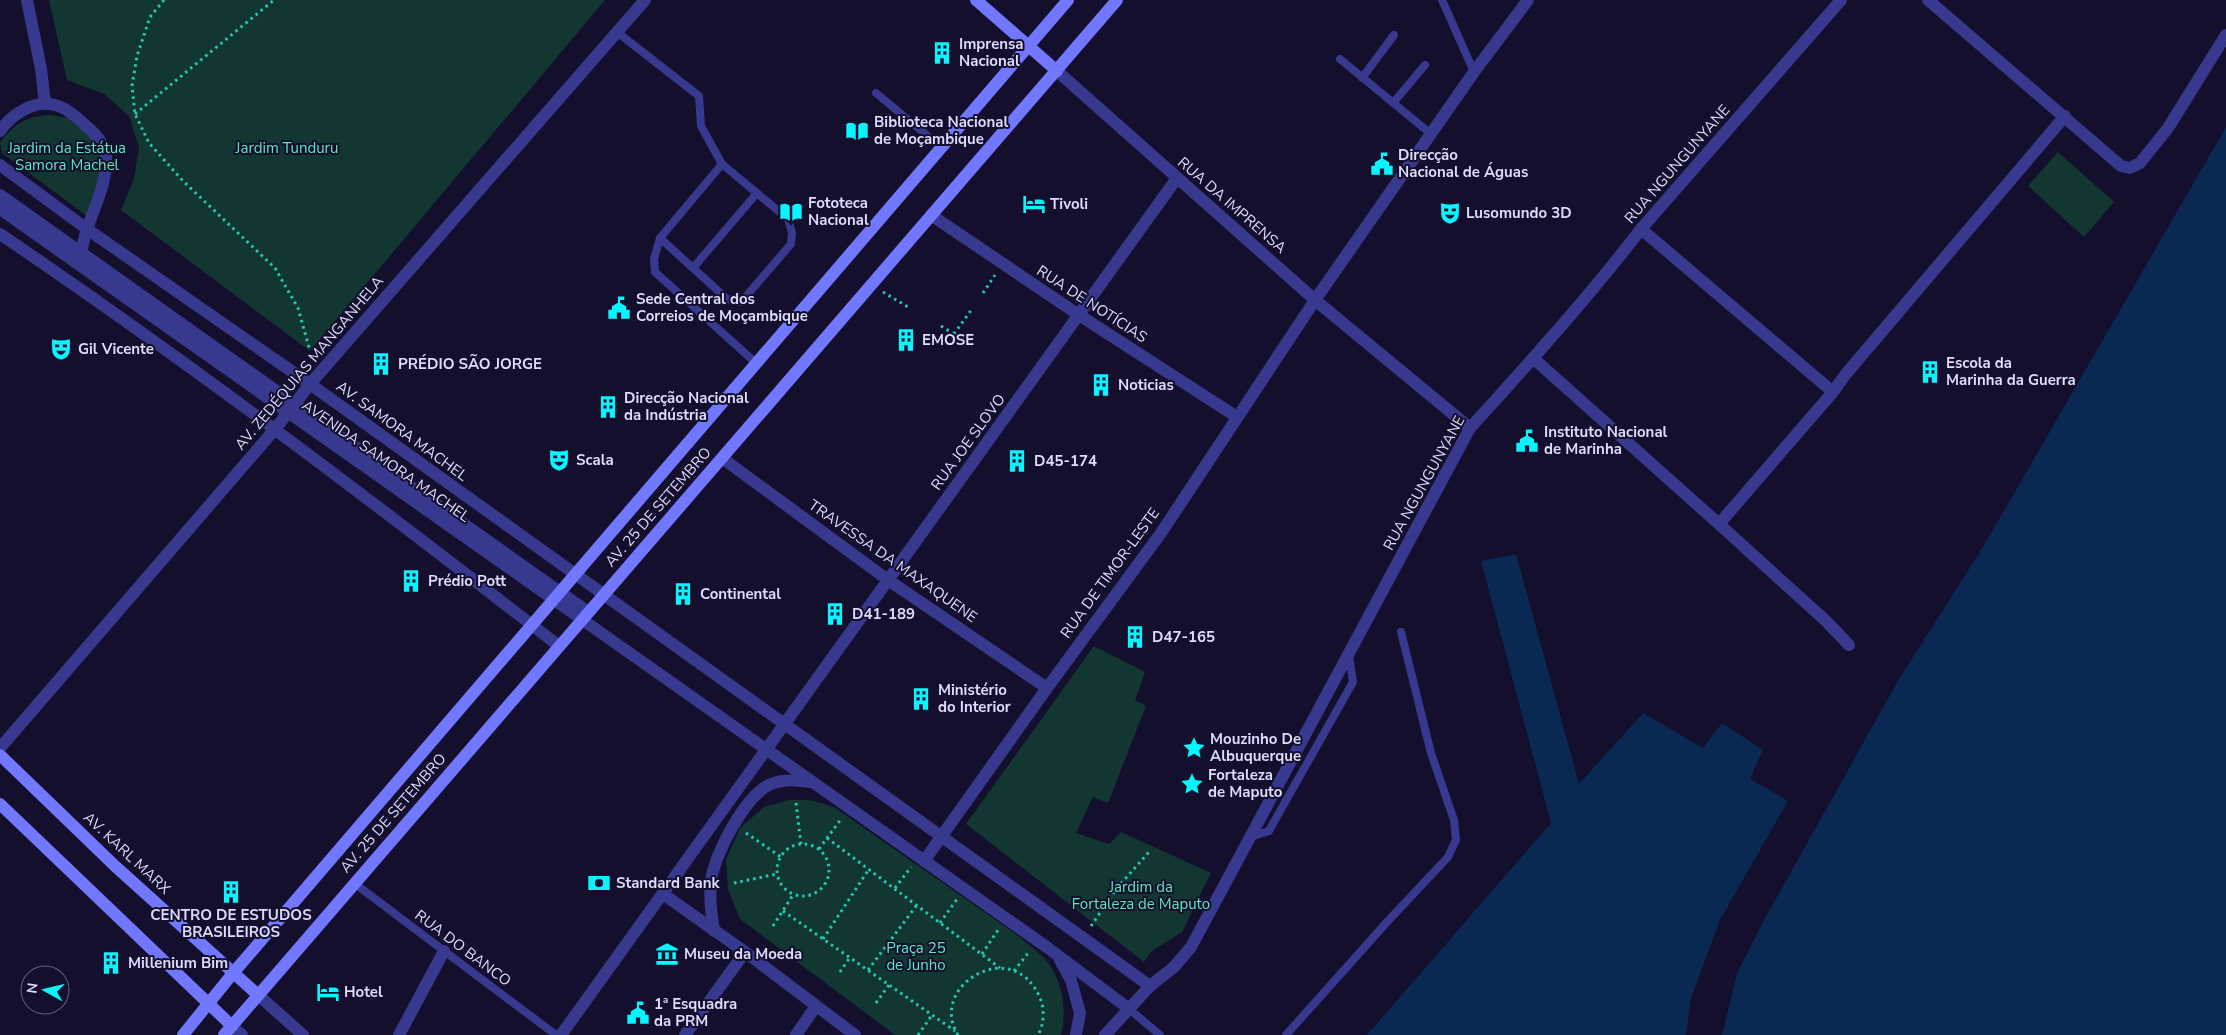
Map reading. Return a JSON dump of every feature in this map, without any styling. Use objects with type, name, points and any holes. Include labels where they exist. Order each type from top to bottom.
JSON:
[{"type":"main road","name":"RUA DA IMPRENSA","points":[[976,0],[1057,71]]},
{"type":"main road","name":"AV. 25 DE SETEMBRO","points":[[209,1005],[234,972],[1068,0]]},
{"type":"main road","name":"AV. 25 DE SETEMBRO","points":[[228,1030],[257,994],[1118,0]]},
{"type":"main road","name":"AV. KARL MARX","points":[[0,755],[115,866],[257,994]]},
{"type":"main road","points":[[0,804],[209,1005],[228,1030]]},
{"type":"main road","points":[[183,1035],[209,1005]]},
{"type":"street","points":[[28,0],[41,69],[45,103]]},
{"type":"street","name":"AV. ZEDÉQUIAS MANGANHELA","points":[[0,748],[276,428],[310,384],[645,0]]},
{"type":"street","name":"RUA DE TIMOR-LESTE","points":[[918,863],[941,837],[1161,533],[1315,300],[1474,72],[1528,0]]},
{"type":"street","name":"RUA NGUNGUNYANE","points":[[1128,1008],[1150,986],[1174,967],[1191,946],[1470,428],[1533,358],[1619,258],[1641,229],[1841,0]]},
{"type":"street","points":[[1928,0],[2121,166],[2130,168],[2140,163],[2168,128],[2226,35]]},
{"type":"street","name":"RUA DA IMPRENSA","points":[[1057,71],[1315,300],[1470,428]]},
{"type":"street","points":[[0,131],[8,119],[26,109],[45,103],[55,105],[70,112],[99,137],[106,155],[105,175],[87,229],[80,259]]},
{"type":"street","points":[[1719,524],[1833,392],[1845,374],[2065,116]]},
{"type":"street","name":"AV. SAMORA MACHEL","points":[[0,165],[87,229],[310,384],[1150,986]]},
{"type":"street","name":"RUA JOE SLOVO","points":[[785,724],[1177,178]]},
{"type":"street","points":[[0,195],[80,259],[292,408]]},
{"type":"street","points":[[0,210],[80,259]]},
{"type":"street","name":"RUA DE NOTÍCIAS","points":[[932,215],[1079,315],[1237,417]]},
{"type":"street","points":[[1641,229],[1833,392]]},
{"type":"street","points":[[0,234],[70,281],[276,428],[559,646]]},
{"type":"street","points":[[1533,358],[1826,621],[1849,645]]},
{"type":"street","name":"AVENIDA SAMORA MACHEL","points":[[292,408],[585,616]]},
{"type":"street","name":"TRAVESSA DA MAXAQUENE","points":[[722,458],[888,580],[1047,688]]},
{"type":"street","points":[[585,616],[814,783],[918,863],[1006,918],[1128,1008],[1105,1035]]},
{"type":"street","points":[[561,1035],[785,724]]},
{"type":"street","points":[[714,931],[709,905],[711,879],[735,820],[754,798],[769,785],[792,779],[814,783]]},
{"type":"street","points":[[663,894],[745,952],[855,1035]]},
{"type":"street","points":[[1048,948],[1063,963],[1076,997],[1080,1013],[1076,1035]]},
{"type":"street","points":[[400,1035],[444,951]]},
{"type":"street","points":[[685,1035],[745,952]]},
{"type":"street","points":[[257,994],[303,1035]]},
{"type":"street","points":[[796,1035],[816,1006]]},
{"type":"street","points":[[228,1030],[242,1035]]},
{"type":"lane","points":[[1442,0],[1474,72]]},
{"type":"lane","points":[[617,32],[699,96],[701,126],[722,164],[788,219],[792,233],[791,244],[741,302],[727,299],[660,238]]},
{"type":"lane","points":[[1362,78],[1394,35]]},
{"type":"lane","points":[[1340,59],[1431,134]]},
{"type":"lane","points":[[1393,103],[1425,64]]},
{"type":"lane","points":[[876,93],[941,147]]},
{"type":"lane","points":[[722,164],[660,238],[654,259],[655,272],[757,364]]},
{"type":"lane","points":[[693,268],[757,193]]},
{"type":"lane","points":[[1286,1035],[1448,857],[1454,848],[1456,840],[1454,820],[1430,752],[1401,632]]},
{"type":"lane","points":[[1250,837],[1269,831],[1353,682],[1348,654]]},
{"type":"lane","name":"RUA DO BANCO","points":[[354,883],[556,1035]]},
{"type":"lane","points":[[1128,1008],[1160,1035]]},
{"type":"path","points":[[164,0],[150,17],[137,56],[132,86],[135,114],[149,143],[166,162],[275,268],[298,308],[310,351]]},
{"type":"path","points":[[135,114],[274,0]]},
{"type":"path","points":[[983,293],[1003,264]]},
{"type":"path","points":[[871,285],[908,307]]},
{"type":"path","points":[[954,334],[972,309]]},
{"type":"path","points":[[941,326],[964,340]]},
{"type":"path","points":[[796,803],[801,844]]},
{"type":"path","points":[[819,849],[842,817]]},
{"type":"path","points":[[746,833],[780,857]]},
{"type":"path","points":[[827,838],[1000,968]]},
{"type":"path","points":[[801,844],[810,844],[819,849],[828,861],[830,869],[826,885],[811,896],[793,895],[786,890],[777,874],[780,857],[793,846],[801,844]]},
{"type":"path","points":[[1082,938],[1117,888],[1149,852]]},
{"type":"path","points":[[895,888],[918,863]]},
{"type":"path","points":[[824,939],[868,868]]},
{"type":"path","points":[[734,883],[777,874]]},
{"type":"path","points":[[772,926],[793,895]]},
{"type":"path","points":[[940,923],[957,899]]},
{"type":"path","points":[[868,970],[917,905]]},
{"type":"path","points":[[782,911],[850,957],[958,1035]]},
{"type":"path","points":[[982,954],[1006,918]]},
{"type":"path","points":[[1014,971],[1030,950]]},
{"type":"path","points":[[840,972],[850,957]]},
{"type":"path","points":[[955,1031],[952,1015],[954,1000],[962,986],[972,976],[986,970],[1000,968],[1014,971],[1027,978],[1036,990],[1042,1003],[1043,1018],[1038,1035]]},
{"type":"path","points":[[876,1003],[889,985]]},
{"type":"path","points":[[918,1035],[932,1015]]},
{"type":"green space","name":"Jardim Tunduru","points":[[49,0],[605,0],[310,351],[121,210],[134,179],[139,147],[129,116],[104,94],[67,80]]},
{"type":"green space","name":"Jardim da Estátua Samora Machel","points":[[50,115],[68,118],[96,134],[106,165],[87,216],[2,153],[0,142],[10,130],[28,119]]},
{"type":"green space","points":[[2058,152],[2114,202],[2084,237],[2028,186]]},
{"type":"green space","name":"Jardim da Fortaleza de Maputo","points":[[1094,646],[1145,672],[1135,700],[1146,706],[1108,803],[1093,797],[1076,833],[1109,844],[1121,832],[1211,873],[1182,932],[1152,951],[1144,962],[966,824]]},
{"type":"green space","name":"Praça 25 de Junho","points":[[789,800],[810,800],[834,807],[1020,937],[1037,951],[1052,968],[1060,986],[1064,1016],[1061,1035],[895,1035],[740,919],[728,889],[726,860],[740,828],[764,807]]},
{"type":"water","points":[[2226,127],[2226,1035],[1722,1035],[1737,973],[1764,920],[1899,679],[1983,547]]},
{"type":"water","points":[[1516,554],[1579,784],[1643,713],[1703,748],[1722,723],[1763,750],[1750,779],[1788,801],[1720,920],[1691,998],[1686,1035],[1367,1035],[1551,823],[1481,561]]},
{"type":"place","name":"Imprensa Nacional","points":[[942,53]]},
{"type":"place","name":"Biblioteca Nacional de Moçambique","points":[[857,131]]},
{"type":"place","name":"Direcção Nacional de Águas","points":[[1382,164]]},
{"type":"place","name":"Tivoli","points":[[1034,204]]},
{"type":"place","name":"Fototeca Nacional","points":[[791,212]]},
{"type":"place","name":"Lusomundo 3D","points":[[1450,213]]},
{"type":"place","name":"Sede Central dos Correios de Moçambique","points":[[619,308]]},
{"type":"place","name":"EMOSE","points":[[906,340]]},
{"type":"place","name":"Gil Vicente","points":[[61,349]]},
{"type":"place","name":"PRÉDIO SÃO JORGE","points":[[381,364]]},
{"type":"place","name":"Escola da Marinha da Guerra","points":[[1930,372]]},
{"type":"place","name":"Noticias","points":[[1101,385]]},
{"type":"place","name":"Direcção Nacional da Indústria","points":[[608,407]]},
{"type":"place","name":"Instituto Nacional de Marinha","points":[[1527,441]]},
{"type":"place","name":"Scala","points":[[559,460]]},
{"type":"place","name":"D45-174","points":[[1017,461]]},
{"type":"place","name":"Prédio Pott","points":[[411,581]]},
{"type":"place","name":"Continental","points":[[683,594]]},
{"type":"place","name":"D41-189","points":[[835,614]]},
{"type":"place","name":"D47-165","points":[[1135,637]]},
{"type":"place","name":"Ministério do Interior","points":[[921,699]]},
{"type":"place","name":"Mouzinho De Albuquerque","points":[[1194,748]]},
{"type":"place","name":"Fortaleza de Maputo","points":[[1192,784]]},
{"type":"place","name":"Standard Bank","points":[[599,883]]},
{"type":"place","name":"CENTRO DE ESTUDOS BRASILEIROS","points":[[231,892]]},
{"type":"place","name":"Museu da Moeda","points":[[667,954]]},
{"type":"place","name":"Millenium Bim","points":[[111,963]]},
{"type":"place","name":"Hotel","points":[[328,992]]},
{"type":"place","name":"1ª Esquadra da PRM","points":[[638,1013]]}]
